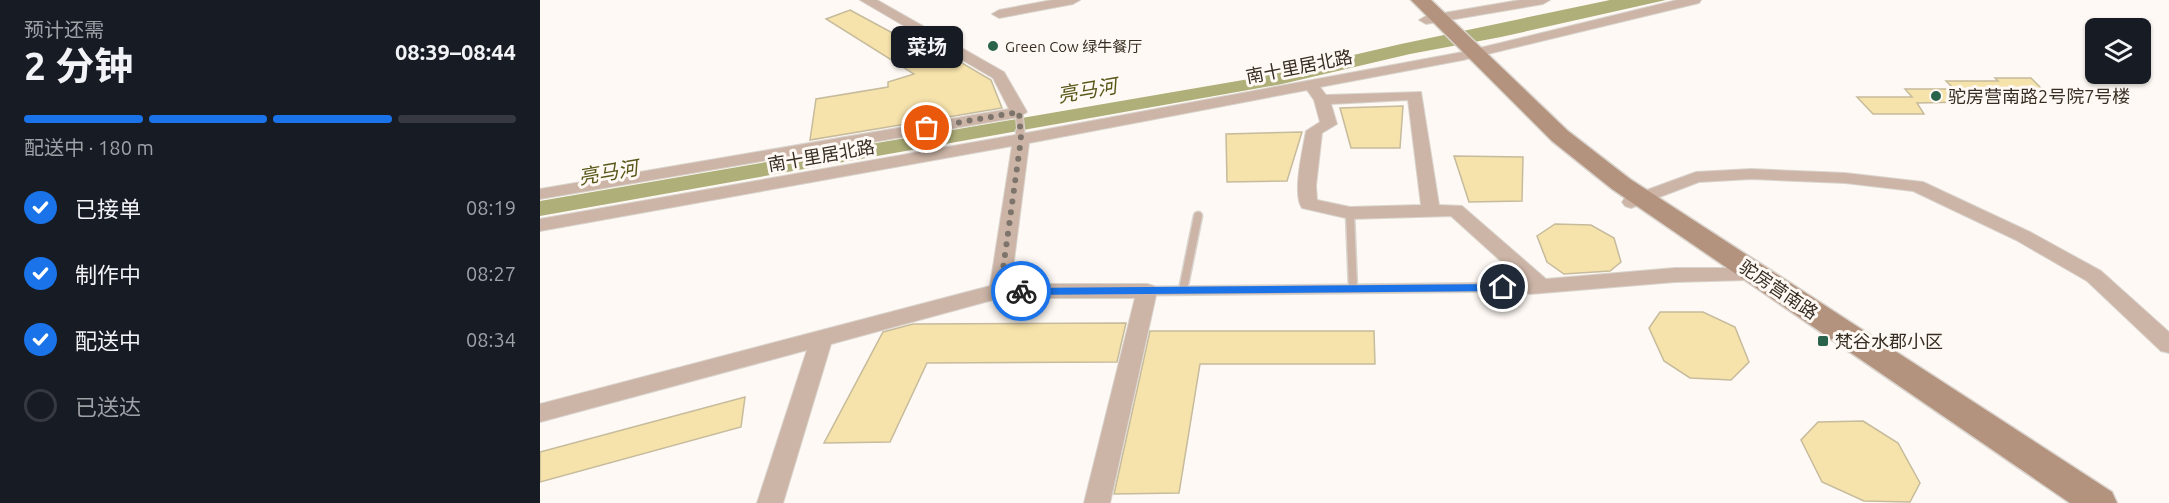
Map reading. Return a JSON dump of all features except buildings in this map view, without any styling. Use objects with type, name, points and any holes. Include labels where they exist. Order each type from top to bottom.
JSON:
[{"type":"street","points":[[540,194],[1019,112],[999,75],[867,0]]},
{"type":"street","points":[[1000,13],[1073,0]]},
{"type":"street","points":[[1406,0],[1433,19],[1543,0]]},
{"type":"street","points":[[1420,0],[1433,19]]},
{"type":"street","name":"南十里居北路","points":[[540,225],[1021,139],[1470,55],[1694,0]]},
{"type":"street","name":"驼房营南路","points":[[1433,19],[1560,136],[1636,200],[2072,503]]},
{"type":"street","points":[[1310,84],[1322,100],[1329,124],[1314,131],[1307,186],[1308,204],[1350,213],[1455,210],[1533,287],[1676,274],[1741,275]]},
{"type":"street","points":[[1322,100],[1414,95],[1431,211]]},
{"type":"street","points":[[1000,291],[1021,139]]},
{"type":"street","points":[[1636,200],[1696,177],[1750,174],[1845,178],[1917,186],[2023,236],[2094,276],[2169,345]]},
{"type":"street","name":"驼房营南路","points":[[1636,200],[2099,503]]},
{"type":"street","points":[[540,413],[1000,291],[1148,291],[1097,503]]},
{"type":"street","points":[[770,503],[822,337]]},
{"type":"lane","points":[[1019,112],[1021,139]]},
{"type":"lane","points":[[1350,213],[1353,288]]},
{"type":"lane","points":[[1183,290],[1198,216]]},
{"type":"lane","points":[[1148,291],[1533,287]]},
{"type":"shaded area","points":[[1610,0],[1666,0],[1501,37],[1410,54],[1282,84],[540,216],[540,201],[1249,79]]},
{"type":"way so far","points":[[927,128],[1019,112],[1021,139],[1000,291],[1021,291]]},
{"type":"place","name":"Green Cow 绿牛餐厅","points":[[993,46]]},
{"type":"place","name":"驼房营南路2号院7号楼","points":[[1936,96]]},
{"type":"place","name":"菜场","points":[[927,128]]},
{"type":"place","name":"梵谷水郡小区","points":[[1823,341]]},
{"type":"route","points":[[1021,291],[1503,287]]},
{"type":"water label","name":"亮马河","points":[[1087,90]]},
{"type":"water label","name":"亮马河","points":[[608,172]]}]
